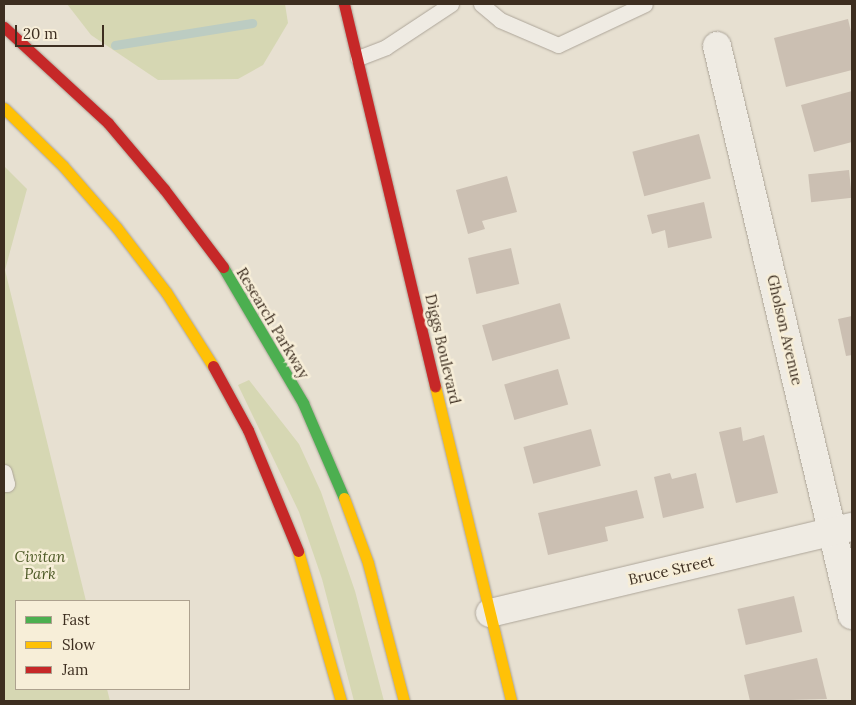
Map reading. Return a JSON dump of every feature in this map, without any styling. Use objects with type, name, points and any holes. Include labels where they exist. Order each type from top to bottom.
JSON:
[{"type":"main road","name":"Diggs Boulevard","points":[[344,4],[511,701]]},
{"type":"main road","name":"Research Parkway","points":[[4,27],[108,124],[158,182],[216,256],[262,329],[303,403],[339,484],[368,563],[404,701]]},
{"type":"main road","points":[[4,108],[63,166],[117,228],[166,292],[210,360],[248,430],[282,507],[310,581],[341,701]]},
{"type":"street","name":"Gholson Avenue","points":[[717,46],[842,530],[852,615]]},
{"type":"street","name":"Bruce Street","points":[[490,613],[842,530]]},
{"type":"lane","points":[[358,58],[386,47],[451,4]]},
{"type":"lane","points":[[481,4],[500,20],[558,45],[645,4]]},
{"type":"lane","points":[[4,472],[7,484],[4,484]]},
{"type":"green space","points":[[67,4],[285,4],[288,23],[263,65],[238,79],[158,80],[91,35]]},
{"type":"green space","name":"Civitan Park","points":[[4,166],[27,189],[5,270],[86,600],[15,600],[15,690],[107,690],[110,701],[4,701]]},
{"type":"green space","points":[[249,380],[299,444],[321,492],[355,591],[384,701],[354,701],[322,579],[299,512],[238,385]]},
{"type":"building","points":[[848,19],[852,36],[852,70],[786,87],[774,38]]},
{"type":"building","points":[[852,91],[852,142],[814,152],[801,105]]},
{"type":"building","points":[[699,134],[711,178],[644,196],[632,152]]},
{"type":"building","points":[[849,170],[852,198],[811,202],[808,174]]},
{"type":"building","points":[[507,176],[517,212],[482,221],[485,229],[468,234],[456,190]]},
{"type":"building","points":[[704,202],[712,238],[668,248],[665,230],[652,234],[647,215]]},
{"type":"building","points":[[511,248],[519,284],[476,294],[468,258]]},
{"type":"building","points":[[560,303],[570,339],[492,361],[482,325]]},
{"type":"building","points":[[852,316],[852,355],[846,356],[838,319]]},
{"type":"building","points":[[558,369],[568,405],[514,420],[504,384]]},
{"type":"building","points":[[741,427],[743,441],[764,435],[778,493],[736,503],[719,432]]},
{"type":"building","points":[[591,429],[601,466],[533,484],[523,447]]},
{"type":"building","points":[[670,473],[672,479],[696,473],[704,508],[663,518],[654,477]]},
{"type":"building","points":[[637,490],[644,518],[605,527],[608,541],[548,555],[538,513]]},
{"type":"building","points":[[794,596],[802,632],[746,645],[737,609]]},
{"type":"building","points":[[817,658],[827,699],[750,701],[744,675]]},
{"type":"waterway","points":[[115,45],[252,23]]},
{"type":"traffic: fast","points":[[223,267],[303,403],[344,498]]},
{"type":"traffic: slow","points":[[4,108],[63,166],[117,228],[166,292],[213,366]]},
{"type":"traffic: slow","points":[[435,386],[511,701]]},
{"type":"traffic: slow","points":[[344,498],[368,563],[404,701]]},
{"type":"traffic: slow","points":[[298,551],[341,701]]},
{"type":"traffic: jam","points":[[344,4],[435,386]]},
{"type":"traffic: jam","points":[[4,27],[108,123],[164,189],[223,267]]},
{"type":"traffic: jam","points":[[213,366],[248,430],[298,551]]}]
